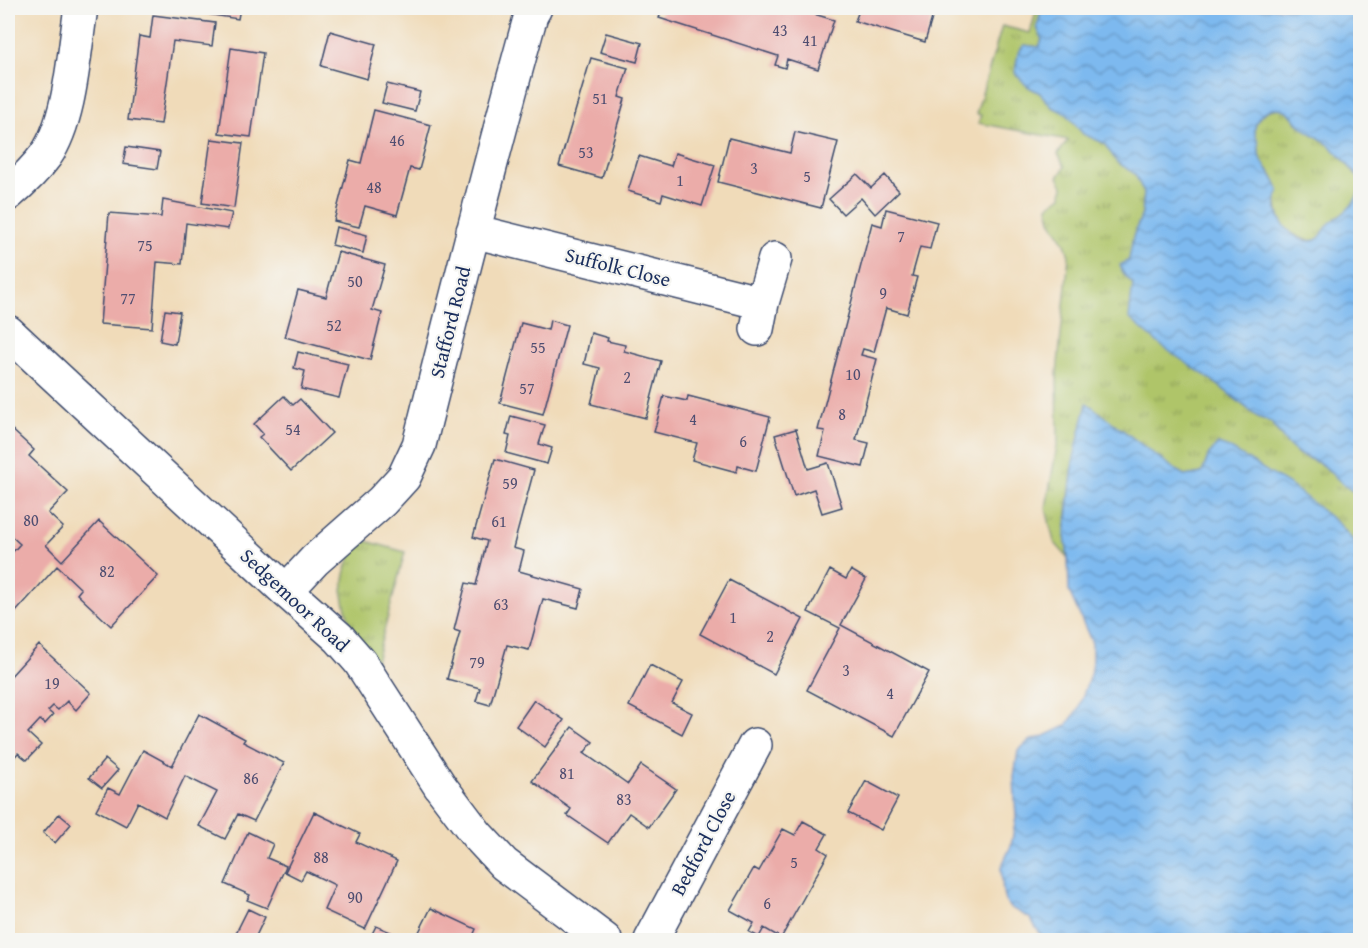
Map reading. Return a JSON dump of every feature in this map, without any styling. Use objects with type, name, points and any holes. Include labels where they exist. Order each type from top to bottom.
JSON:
[{"type":"street","points":[[8,194],[26,178],[47,153],[59,127],[67,101],[81,8]]},
{"type":"street","name":"Stafford Road","points":[[286,591],[315,560],[382,501],[404,477],[419,445],[513,79],[535,8]]},
{"type":"street","name":"Suffolk Close","points":[[473,231],[760,316],[775,259]]},
{"type":"street","name":"Sedgemoor Road","points":[[8,332],[339,638],[360,662],[440,786],[477,835],[504,864],[605,940]]},
{"type":"street","name":"Bedford Close","points":[[651,940],[755,745]]},
{"type":"green space","points":[[1037,8],[1042,8],[1037,27],[1042,40],[1039,47],[1024,45],[1027,86],[1040,93],[1052,107],[1067,114],[1083,134],[1104,143],[1117,162],[1135,174],[1144,193],[1142,214],[1133,237],[1129,261],[1123,273],[1133,284],[1130,318],[1258,417],[1271,422],[1298,454],[1323,465],[1345,486],[1360,496],[1360,549],[1340,525],[1209,454],[1202,473],[1185,476],[1084,416],[1074,458],[1068,504],[1065,535],[1068,558],[1054,542],[1046,508],[1058,440],[1057,374],[1069,256],[1065,243],[1051,220],[1048,206],[1062,196],[1063,186],[1058,177],[1065,167],[1058,154],[1068,140],[978,123],[981,115],[976,114],[1002,26],[1030,33]]},
{"type":"green space","points":[[1280,108],[1288,111],[1297,123],[1338,153],[1360,180],[1359,193],[1354,203],[1332,222],[1317,240],[1299,237],[1284,226],[1278,212],[1274,179],[1259,155],[1259,144],[1255,134],[1256,124],[1260,116],[1267,111]]},
{"type":"green space","points":[[366,541],[405,552],[376,661],[355,637],[342,590],[347,565],[354,550]]},
{"type":"water","points":[[1042,8],[1360,8],[1360,180],[1333,149],[1303,127],[1285,110],[1273,108],[1261,115],[1256,123],[1255,135],[1259,144],[1260,157],[1279,191],[1276,199],[1278,215],[1293,235],[1308,241],[1319,238],[1329,224],[1350,208],[1360,190],[1360,496],[1345,486],[1323,465],[1299,454],[1287,444],[1271,422],[1258,417],[1213,381],[1163,347],[1129,318],[1133,284],[1123,273],[1120,265],[1129,260],[1133,237],[1142,214],[1144,193],[1135,174],[1117,162],[1104,143],[1083,134],[1067,114],[1052,107],[1040,93],[1027,86],[1015,73],[1018,53],[1024,45],[1039,47],[1042,40],[1037,27]]},
{"type":"water","points":[[1087,403],[1185,476],[1202,473],[1209,454],[1218,444],[1229,448],[1294,488],[1340,525],[1360,549],[1360,940],[1041,940],[1041,935],[1030,918],[1011,908],[1005,901],[1001,868],[1011,846],[1016,818],[1014,777],[1018,751],[1029,741],[1066,726],[1078,710],[1092,669],[1092,643],[1069,591],[1065,535],[1074,458]]},
{"type":"building","points":[[175,8],[240,8],[238,19]]},
{"type":"building","points":[[663,8],[794,8],[834,20],[818,69],[787,59],[785,68],[775,65],[778,56],[659,18]]},
{"type":"building","points":[[860,8],[935,8],[925,42],[855,21]]},
{"type":"building","points":[[153,15],[215,23],[212,46],[173,41],[161,124],[128,120],[139,36],[150,38]]},
{"type":"building","points":[[330,31],[376,44],[367,79],[321,66]]},
{"type":"building","points":[[606,33],[642,43],[637,62],[600,52]]},
{"type":"building","points":[[231,48],[263,53],[251,137],[219,133]]},
{"type":"building","points":[[591,58],[628,68],[619,97],[625,99],[602,178],[559,166]]},
{"type":"building","points":[[387,84],[420,92],[415,111],[382,103]]},
{"type":"building","points":[[374,110],[431,125],[419,170],[410,168],[397,215],[365,206],[359,227],[334,221],[350,160],[361,163]]},
{"type":"building","points":[[795,132],[838,142],[821,208],[718,182],[729,138],[790,153]]},
{"type":"building","points":[[211,139],[243,143],[234,208],[202,203]]},
{"type":"building","points":[[126,147],[160,152],[157,169],[123,164]]},
{"type":"building","points":[[675,153],[715,165],[702,206],[663,194],[661,201],[628,191],[639,156],[671,166]]},
{"type":"building","points":[[857,174],[871,188],[885,175],[899,191],[875,214],[861,198],[843,214],[829,199]]},
{"type":"building","points":[[163,200],[232,213],[228,229],[186,223],[182,264],[157,262],[152,328],[100,324],[109,213],[161,217]]},
{"type":"building","points":[[886,209],[937,222],[930,249],[920,247],[912,276],[917,277],[907,314],[886,308],[874,352],[863,349],[861,355],[877,359],[856,440],[869,443],[863,467],[819,456],[825,431],[818,430],[872,223],[882,226]]},
{"type":"building","points":[[336,227],[367,235],[363,253],[332,245]]},
{"type":"building","points":[[338,252],[385,265],[372,310],[382,313],[370,360],[285,337],[298,290],[326,297]]},
{"type":"building","points":[[165,310],[180,312],[175,344],[160,341]]},
{"type":"building","points":[[550,320],[567,325],[543,414],[500,403],[521,323],[548,330]]},
{"type":"building","points":[[591,333],[608,338],[607,341],[625,345],[624,351],[661,361],[646,418],[591,404],[600,368],[584,364]]},
{"type":"building","points":[[298,352],[348,364],[339,398],[301,389],[305,371],[294,368]]},
{"type":"building","points":[[284,396],[293,405],[300,399],[332,433],[291,471],[259,437],[263,434],[254,424]]},
{"type":"building","points":[[664,396],[687,401],[688,396],[770,417],[756,471],[738,466],[737,472],[692,460],[697,443],[654,432]]},
{"type":"building","points":[[511,416],[545,425],[539,444],[552,448],[547,464],[506,453],[510,436],[506,435]]},
{"type":"building","points":[[8,426],[34,450],[29,456],[68,492],[48,513],[63,527],[46,545],[62,561],[99,521],[158,576],[111,626],[77,594],[81,589],[57,566],[14,614],[8,608],[8,557],[20,544],[8,533],[10,505],[8,503]]},
{"type":"building","points":[[796,429],[808,469],[828,463],[842,507],[822,513],[814,489],[794,496],[775,435]]},
{"type":"building","points":[[495,459],[534,470],[513,548],[524,551],[519,571],[583,589],[578,608],[543,599],[529,650],[507,645],[490,705],[476,701],[480,688],[447,679],[460,632],[454,630],[466,583],[476,585],[487,541],[473,537]]},
{"type":"building","points":[[830,570],[846,579],[851,570],[866,579],[841,625],[929,672],[894,736],[807,690],[840,628],[808,612]]},
{"type":"building","points":[[729,580],[803,619],[774,674],[700,634]]},
{"type":"building","points":[[39,645],[91,693],[76,710],[67,701],[58,710],[53,706],[48,711],[53,715],[45,724],[40,720],[28,733],[41,745],[27,760],[18,753],[11,761],[8,758],[8,679]]},
{"type":"building","points":[[650,665],[683,682],[672,703],[692,713],[682,734],[629,706]]},
{"type":"building","points":[[534,700],[564,720],[545,747],[516,726]]},
{"type":"building","points":[[199,714],[245,739],[243,742],[284,763],[254,821],[238,814],[225,839],[199,826],[217,792],[185,776],[165,817],[138,802],[126,826],[96,810],[108,788],[120,794],[143,750],[172,766]]},
{"type":"building","points":[[572,727],[593,742],[584,753],[628,784],[641,765],[676,789],[649,827],[629,813],[608,843],[567,815],[571,809],[532,781]]},
{"type":"building","points":[[105,759],[118,770],[102,788],[89,778]]},
{"type":"building","points":[[866,781],[898,798],[881,830],[848,813]]},
{"type":"building","points":[[314,812],[360,834],[356,842],[397,861],[365,929],[324,910],[335,885],[306,871],[301,880],[285,872]]},
{"type":"building","points":[[59,814],[71,824],[55,843],[43,833]]},
{"type":"building","points":[[803,821],[827,834],[819,848],[828,854],[781,938],[764,928],[759,937],[749,932],[754,923],[730,910],[754,868],[759,871],[783,829],[795,835]]},
{"type":"building","points":[[248,832],[273,844],[267,858],[286,866],[267,908],[247,900],[250,895],[225,884]]},
{"type":"building","points":[[431,908],[476,929],[473,936],[482,940],[415,940]]},
{"type":"building","points":[[248,909],[265,917],[254,940],[246,940],[235,935]]},
{"type":"building","points":[[376,926],[393,933],[389,940],[369,940]]}]
